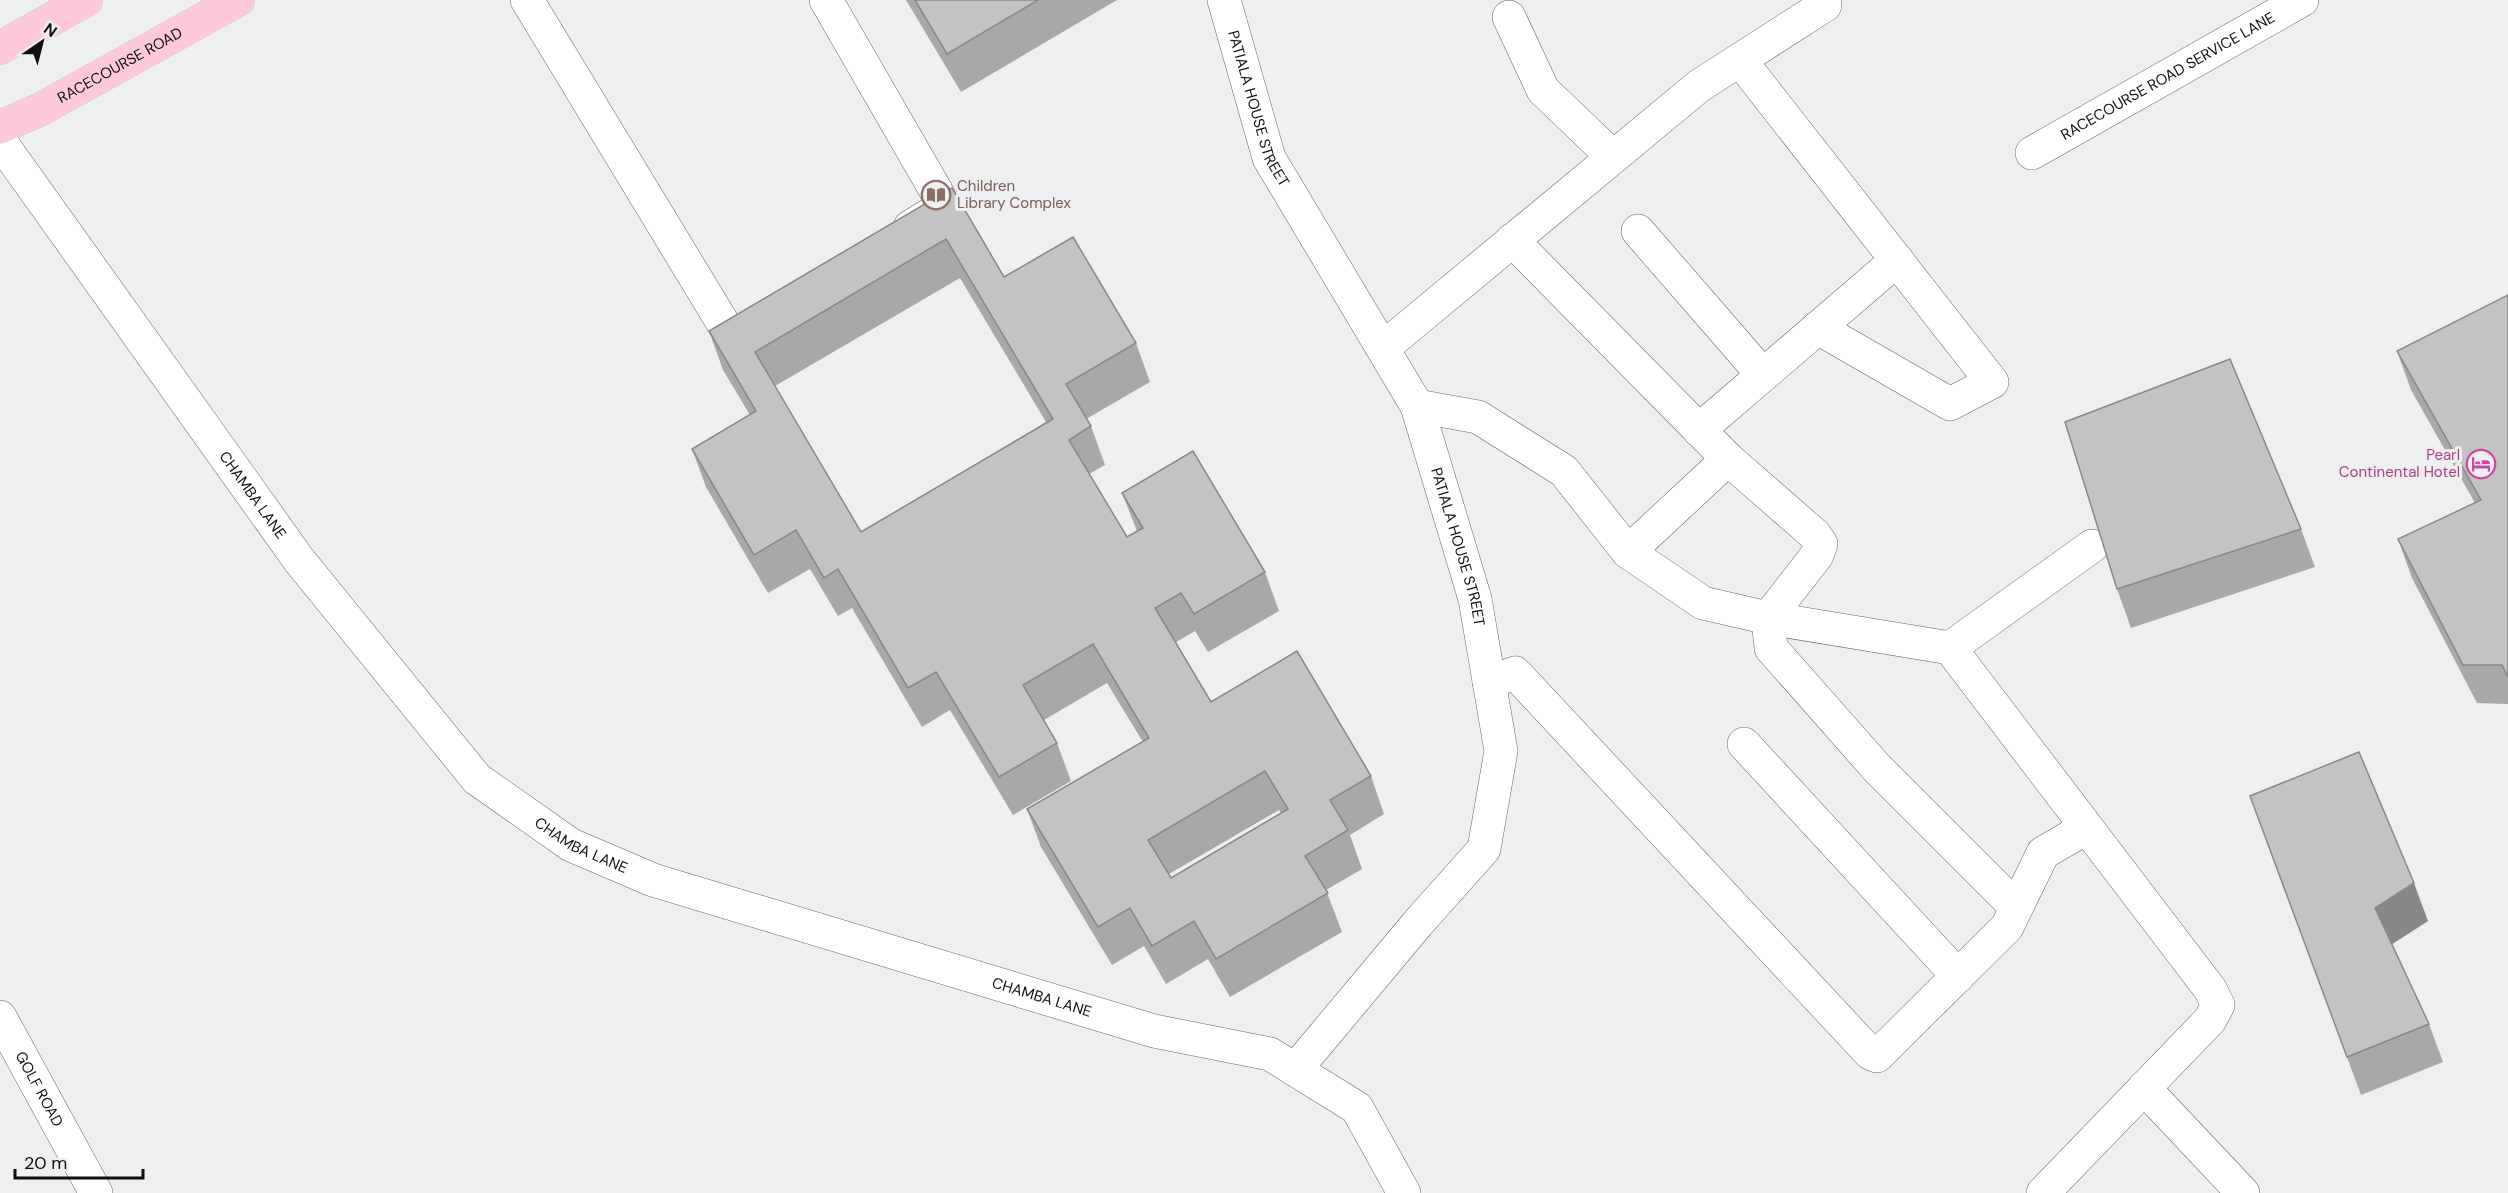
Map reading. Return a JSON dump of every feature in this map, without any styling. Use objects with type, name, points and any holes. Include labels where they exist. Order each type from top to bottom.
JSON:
[{"type":"main road","points":[[0,48],[86,0]]},
{"type":"main road","name":"RACECOURSE ROAD","points":[[0,127],[41,109],[238,0]]},
{"type":"street","points":[[527,0],[729,333],[740,334],[779,309]]},
{"type":"street","points":[[826,0],[939,195],[936,211],[887,242]]},
{"type":"street","name":"PATIALA HOUSE STREET","points":[[1224,0],[1269,158],[1417,406],[1476,599],[1501,751],[1484,849],[1418,923],[1295,1070]]},
{"type":"street","name":"RACECOURSE ROAD SERVICE LANE","points":[[2032,153],[2302,0]]},
{"type":"street","points":[[1383,348],[1699,86],[1825,5]]},
{"type":"street","points":[[1509,17],[1544,90],[1613,157]]},
{"type":"street","points":[[1740,60],[1992,382],[1950,404],[1818,328]]},
{"type":"street","name":"CHAMBA LANE","points":[[0,141],[299,560],[477,779],[571,845],[653,880],[1154,1031],[1270,1054],[1357,1108],[1404,1193]]},
{"type":"street","points":[[1638,231],[1763,375]]},
{"type":"street","points":[[1512,240],[1728,459],[1815,535],[1821,544],[1817,555],[1768,618],[1771,648],[1876,766],[2016,907]]},
{"type":"street","points":[[1699,430],[1897,260]]},
{"type":"street","points":[[1417,406],[1478,417],[1564,471],[1628,552],[1703,603],[1768,618],[1950,648],[2210,989],[2218,1005],[2210,1020],[2043,1193]]},
{"type":"street","points":[[1628,552],[1728,459]]},
{"type":"street","points":[[1950,648],[2092,546]]},
{"type":"street","points":[[1489,682],[1515,673],[1870,1053],[1877,1056],[2007,927],[2043,853],[2086,828]]},
{"type":"street","points":[[1744,744],[1958,976]]},
{"type":"street","name":"GOLF ROAD","points":[[0,1017],[96,1193]]},
{"type":"street","points":[[2144,1088],[2243,1193]]},
{"type":"building","points":[[915,0],[1038,0],[947,54]]},
{"type":"building","points":[[952,188],[1004,277],[1073,237],[1136,343],[1066,384],[1091,426],[1069,440],[1127,537],[1143,528],[1122,493],[1193,451],[1265,572],[1194,614],[1181,593],[1155,608],[1211,702],[1297,651],[1371,776],[1330,800],[1348,830],[1305,856],[1328,893],[1216,959],[1194,921],[1152,946],[1130,908],[1098,927],[1027,809],[1149,738],[1093,644],[1023,685],[1057,743],[999,777],[936,672],[908,688],[838,569],[824,578],[796,530],[754,555],[692,449],[756,411],[709,331]],"holes":[[[946,239],[1053,419],[861,532],[755,352]],[[1265,771],[1288,809],[1171,878],[1148,840]]]},
{"type":"building","name":"Pearl Continental Hotel","points":[[2508,295],[2508,677],[2502,665],[2463,665],[2398,539],[2481,500],[2397,351]]},
{"type":"building","points":[[2230,359],[2301,529],[2117,589],[2065,422]]},
{"type":"building","points":[[2359,752],[2414,883],[2375,908],[2429,1024],[2347,1057],[2250,796]]},
{"type":"place","name":"Children Library Complex","points":[[936,195]]},
{"type":"place","name":"Pearl Continental Hotel","points":[[2481,464]]}]
